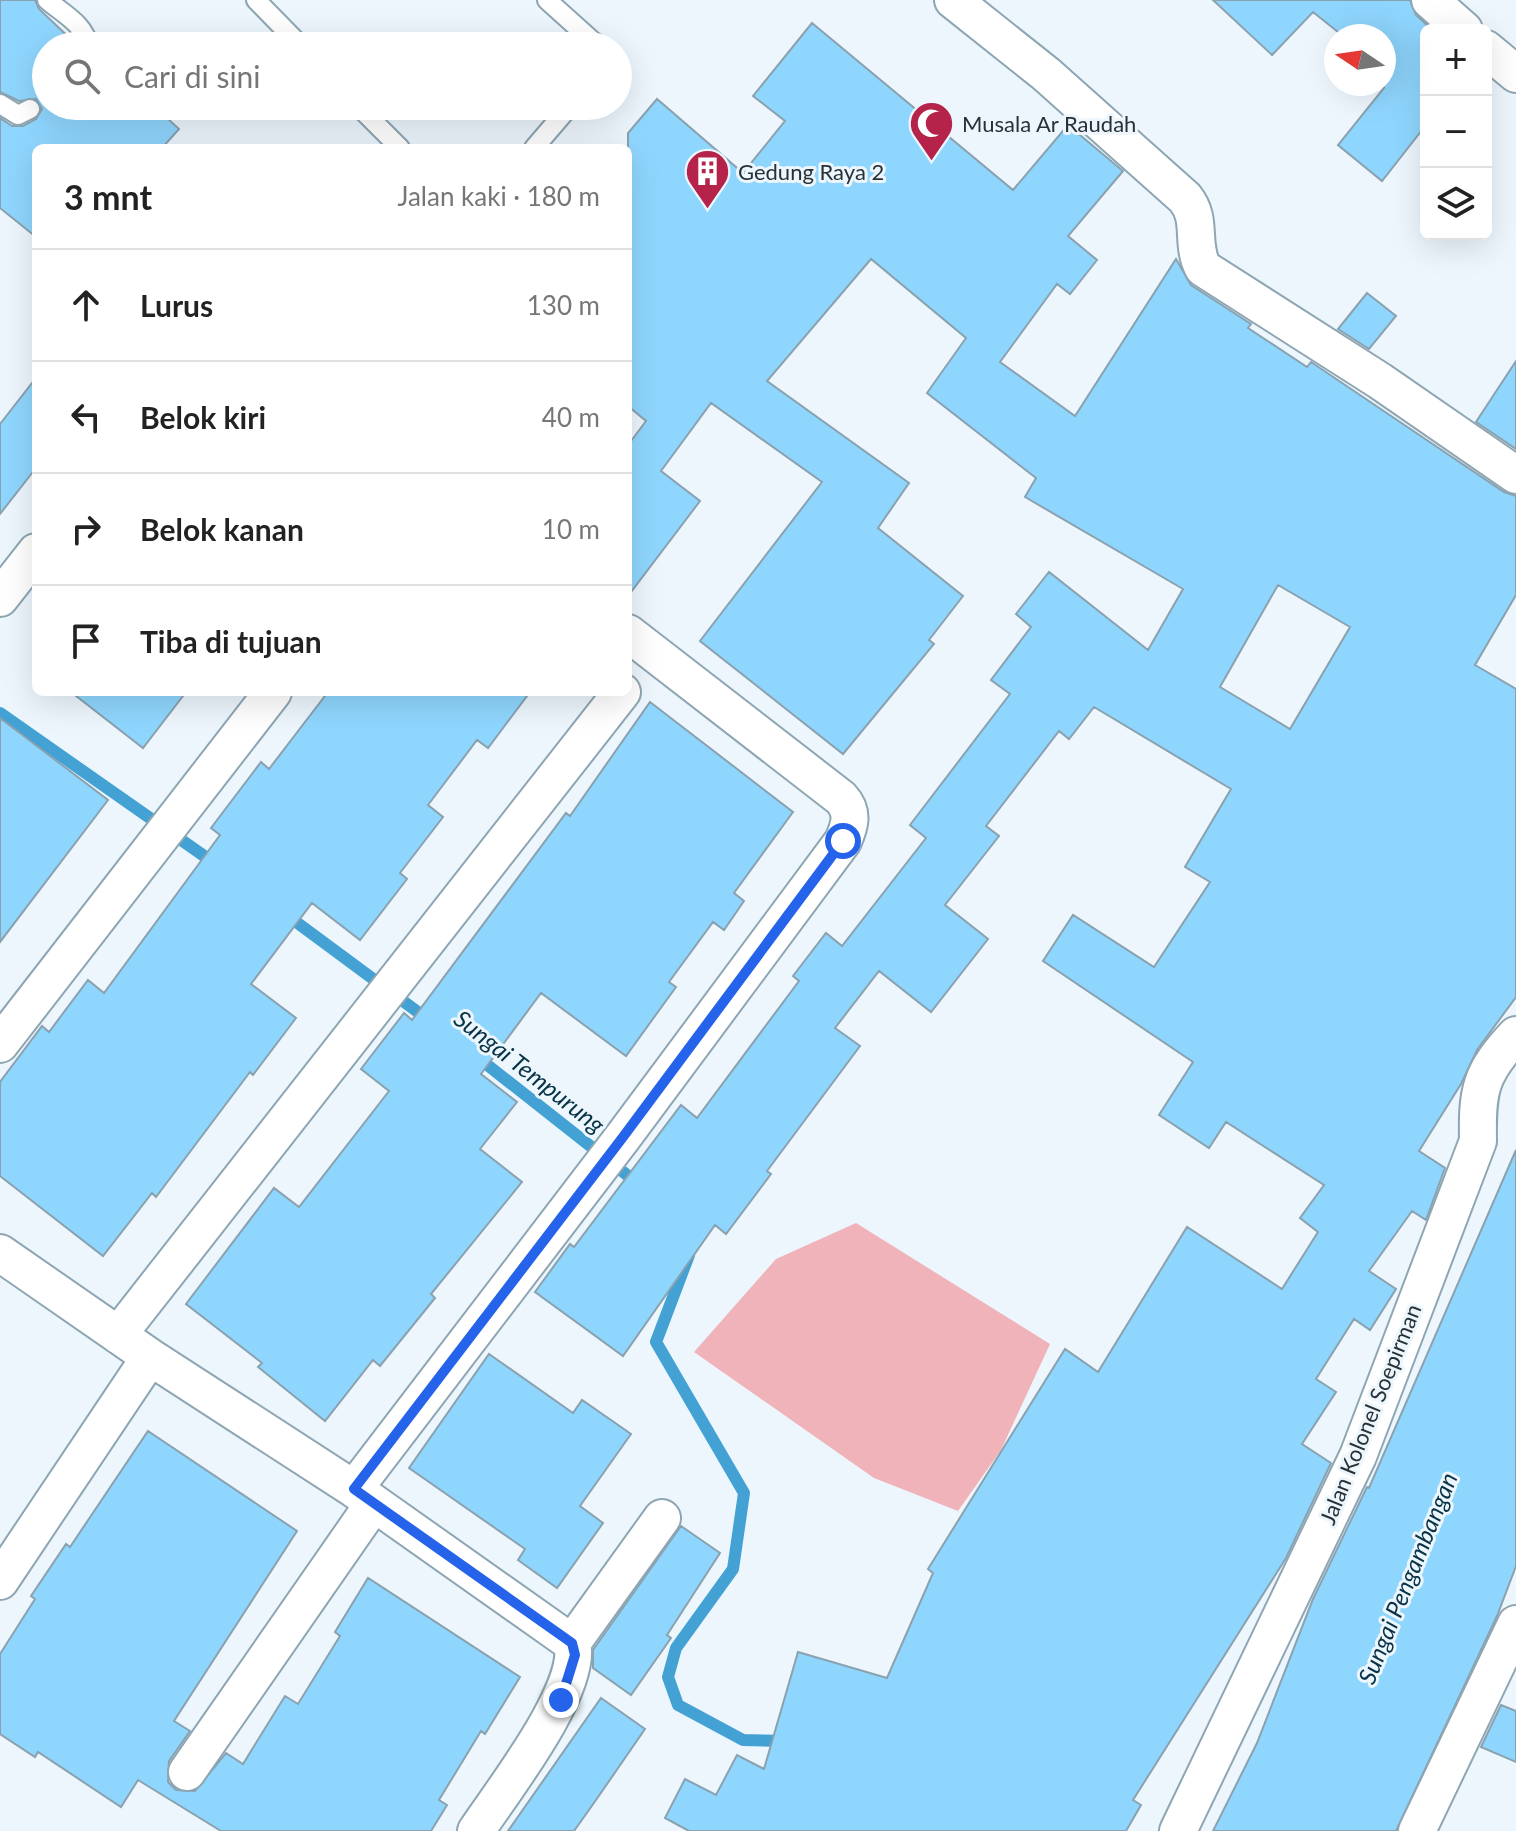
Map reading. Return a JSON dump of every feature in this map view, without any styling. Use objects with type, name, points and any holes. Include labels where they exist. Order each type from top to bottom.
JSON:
[{"type":"street","points":[[953,0],[1046,74],[1185,198],[1198,219],[1196,245],[1203,268],[1380,381],[1516,475]]},
{"type":"street","points":[[1430,0],[1457,24]]},
{"type":"street","points":[[1492,54],[1516,74]]},
{"type":"street","points":[[0,598],[32,557]]},
{"type":"street","points":[[187,1772],[364,1496],[581,1190],[843,841],[850,814],[841,798],[640,643],[632,670]]},
{"type":"street","points":[[0,1044],[270,696]]},
{"type":"street","points":[[118,1335],[619,696]]},
{"type":"street","name":"Jalan Kolonel Soepirman","points":[[1178,1831],[1358,1456],[1478,1141],[1477,1107],[1484,1075],[1516,1035]]},
{"type":"street","points":[[0,1253],[150,1357],[364,1496],[572,1643],[575,1655],[561,1700],[476,1831]]},
{"type":"street","points":[[0,1581],[150,1357]]},
{"type":"street","points":[[572,1643],[662,1518]]},
{"type":"street","points":[[1417,1831],[1516,1624]]},
{"type":"lane","points":[[47,0],[84,32]]},
{"type":"lane","points":[[547,0],[582,32]]},
{"type":"lane","points":[[266,3],[290,32]]},
{"type":"lane","points":[[0,104],[18,115],[30,109]]},
{"type":"lane","points":[[372,120],[396,144]]},
{"type":"lane","points":[[537,144],[558,120]]},
{"type":"shaded area","points":[[856,1223],[1050,1344],[1001,1450],[958,1511],[874,1478],[694,1352],[776,1259]]},
{"type":"building","points":[[0,0],[35,0],[39,9],[63,32],[32,32],[32,99],[19,101],[0,92]]},
{"type":"building","points":[[1213,0],[1410,0],[1416,15],[1426,24],[1420,24],[1420,133],[1382,181],[1338,145],[1378,96],[1396,96],[1396,24],[1328,24],[1313,12],[1272,55]]},
{"type":"building","points":[[812,23],[1013,190],[1068,125],[1123,171],[1068,236],[1097,260],[1070,294],[1057,284],[1000,362],[1075,416],[1176,259],[1191,285],[1251,324],[1248,328],[1307,367],[1311,362],[1504,492],[1516,496],[1516,595],[1475,665],[1516,689],[1516,997],[1477,1050],[1461,1084],[1419,1151],[1445,1168],[1426,1220],[1412,1211],[1369,1271],[1396,1289],[1370,1330],[1354,1319],[1316,1379],[1336,1392],[1302,1444],[1331,1463],[1286,1558],[1133,1800],[1141,1805],[1126,1831],[689,1831],[665,1818],[685,1779],[716,1795],[737,1755],[764,1769],[798,1652],[887,1678],[933,1573],[928,1569],[1065,1349],[1098,1372],[1187,1227],[1282,1289],[1318,1232],[1300,1218],[1324,1185],[1226,1122],[1209,1148],[1159,1115],[1193,1062],[1043,961],[1073,915],[1154,967],[1210,882],[1185,867],[1231,789],[1094,707],[1069,739],[1059,731],[986,826],[999,836],[945,905],[988,939],[931,1012],[879,971],[835,1028],[860,1046],[767,1171],[771,1174],[726,1234],[715,1225],[623,1356],[535,1292],[570,1244],[574,1247],[681,1105],[697,1118],[799,981],[793,976],[826,933],[842,946],[926,838],[910,825],[1010,694],[991,680],[1031,627],[1016,614],[1049,572],[1148,650],[1183,589],[1025,497],[1036,478],[927,393],[966,338],[871,259],[767,381],[909,483],[878,528],[963,596],[929,640],[934,644],[843,754],[700,641],[822,482],[711,403],[661,471],[700,501],[632,591],[632,440],[646,421],[632,409],[632,144],[628,144],[628,133],[657,99],[743,173],[785,121],[753,96]],"holes":[[[1278,585],[1350,627],[1290,729],[1220,687]]]},
{"type":"building","points":[[0,118],[12,126],[23,126],[34,120],[169,120],[179,129],[166,144],[32,144],[32,234],[0,208]]},
{"type":"building","points":[[1367,293],[1396,316],[1369,349],[1338,329]]},
{"type":"building","points":[[1516,361],[1516,449],[1476,422]]},
{"type":"building","points":[[32,383],[32,473],[0,514],[0,424]]},
{"type":"building","points":[[76,696],[183,696],[143,748]]},
{"type":"building","points":[[325,696],[527,696],[488,748],[477,740],[428,805],[443,817],[400,873],[407,879],[360,940],[312,903],[251,984],[296,1018],[253,1075],[250,1072],[156,1197],[152,1193],[103,1256],[0,1176],[0,1082],[42,1026],[49,1032],[88,980],[104,993],[220,835],[211,828],[261,762],[269,769]]},
{"type":"building","points":[[650,702],[793,812],[734,893],[744,901],[724,930],[713,922],[669,982],[676,987],[626,1056],[541,993],[481,1074],[517,1102],[480,1149],[522,1182],[431,1294],[435,1298],[380,1366],[373,1360],[325,1421],[258,1367],[262,1363],[186,1304],[274,1188],[299,1207],[389,1091],[361,1069],[404,1013],[412,1020],[566,813],[570,816]]},
{"type":"building","points":[[0,718],[108,800],[0,942]]},
{"type":"building","points":[[1516,1150],[1516,1566],[1497,1616],[1396,1831],[1213,1831],[1257,1743],[1313,1599],[1369,1488]]},
{"type":"building","points":[[489,1354],[573,1413],[582,1400],[631,1434],[580,1506],[603,1523],[557,1588],[518,1560],[525,1549],[409,1468]]},
{"type":"building","points":[[148,1431],[297,1531],[174,1721],[190,1731],[169,1761],[168,1782],[176,1790],[195,1791],[226,1753],[243,1764],[285,1696],[298,1704],[340,1636],[335,1632],[368,1578],[520,1677],[485,1734],[481,1731],[439,1800],[447,1805],[431,1831],[221,1831],[138,1780],[121,1807],[38,1752],[35,1757],[0,1734],[0,1654],[35,1599],[31,1596],[66,1544],[70,1547]]},
{"type":"building","points":[[681,1526],[720,1553],[667,1635],[671,1638],[631,1695],[593,1668],[593,1650]]},
{"type":"building","points":[[601,1698],[645,1729],[596,1800],[574,1831],[508,1831]]},
{"type":"building","points":[[1501,1705],[1516,1711],[1516,1762],[1481,1747]]},
{"type":"waterway","name":"Sungai Tempurung","points":[[0,713],[217,865]]},
{"type":"waterway","name":"Sungai Tempurung","points":[[284,913],[430,1021]]},
{"type":"waterway","name":"Sungai Tempurung","points":[[476,1056],[641,1186]]},
{"type":"waterway","name":"Sungai Tempurung","points":[[689,1255],[656,1342],[744,1493],[733,1569],[676,1648],[668,1677],[678,1705],[743,1740],[789,1741]]},
{"type":"place","name":"Musala Ar Raudah","points":[[931,162]]},
{"type":"place","name":"Gedung Raya 2","points":[[707,210]]},
{"type":"route","points":[[561,1700],[575,1655],[572,1643],[354,1489],[623,1137],[843,841]]},
{"type":"water label","name":"Sungai Pengambangan","points":[[1407,1578]]}]
